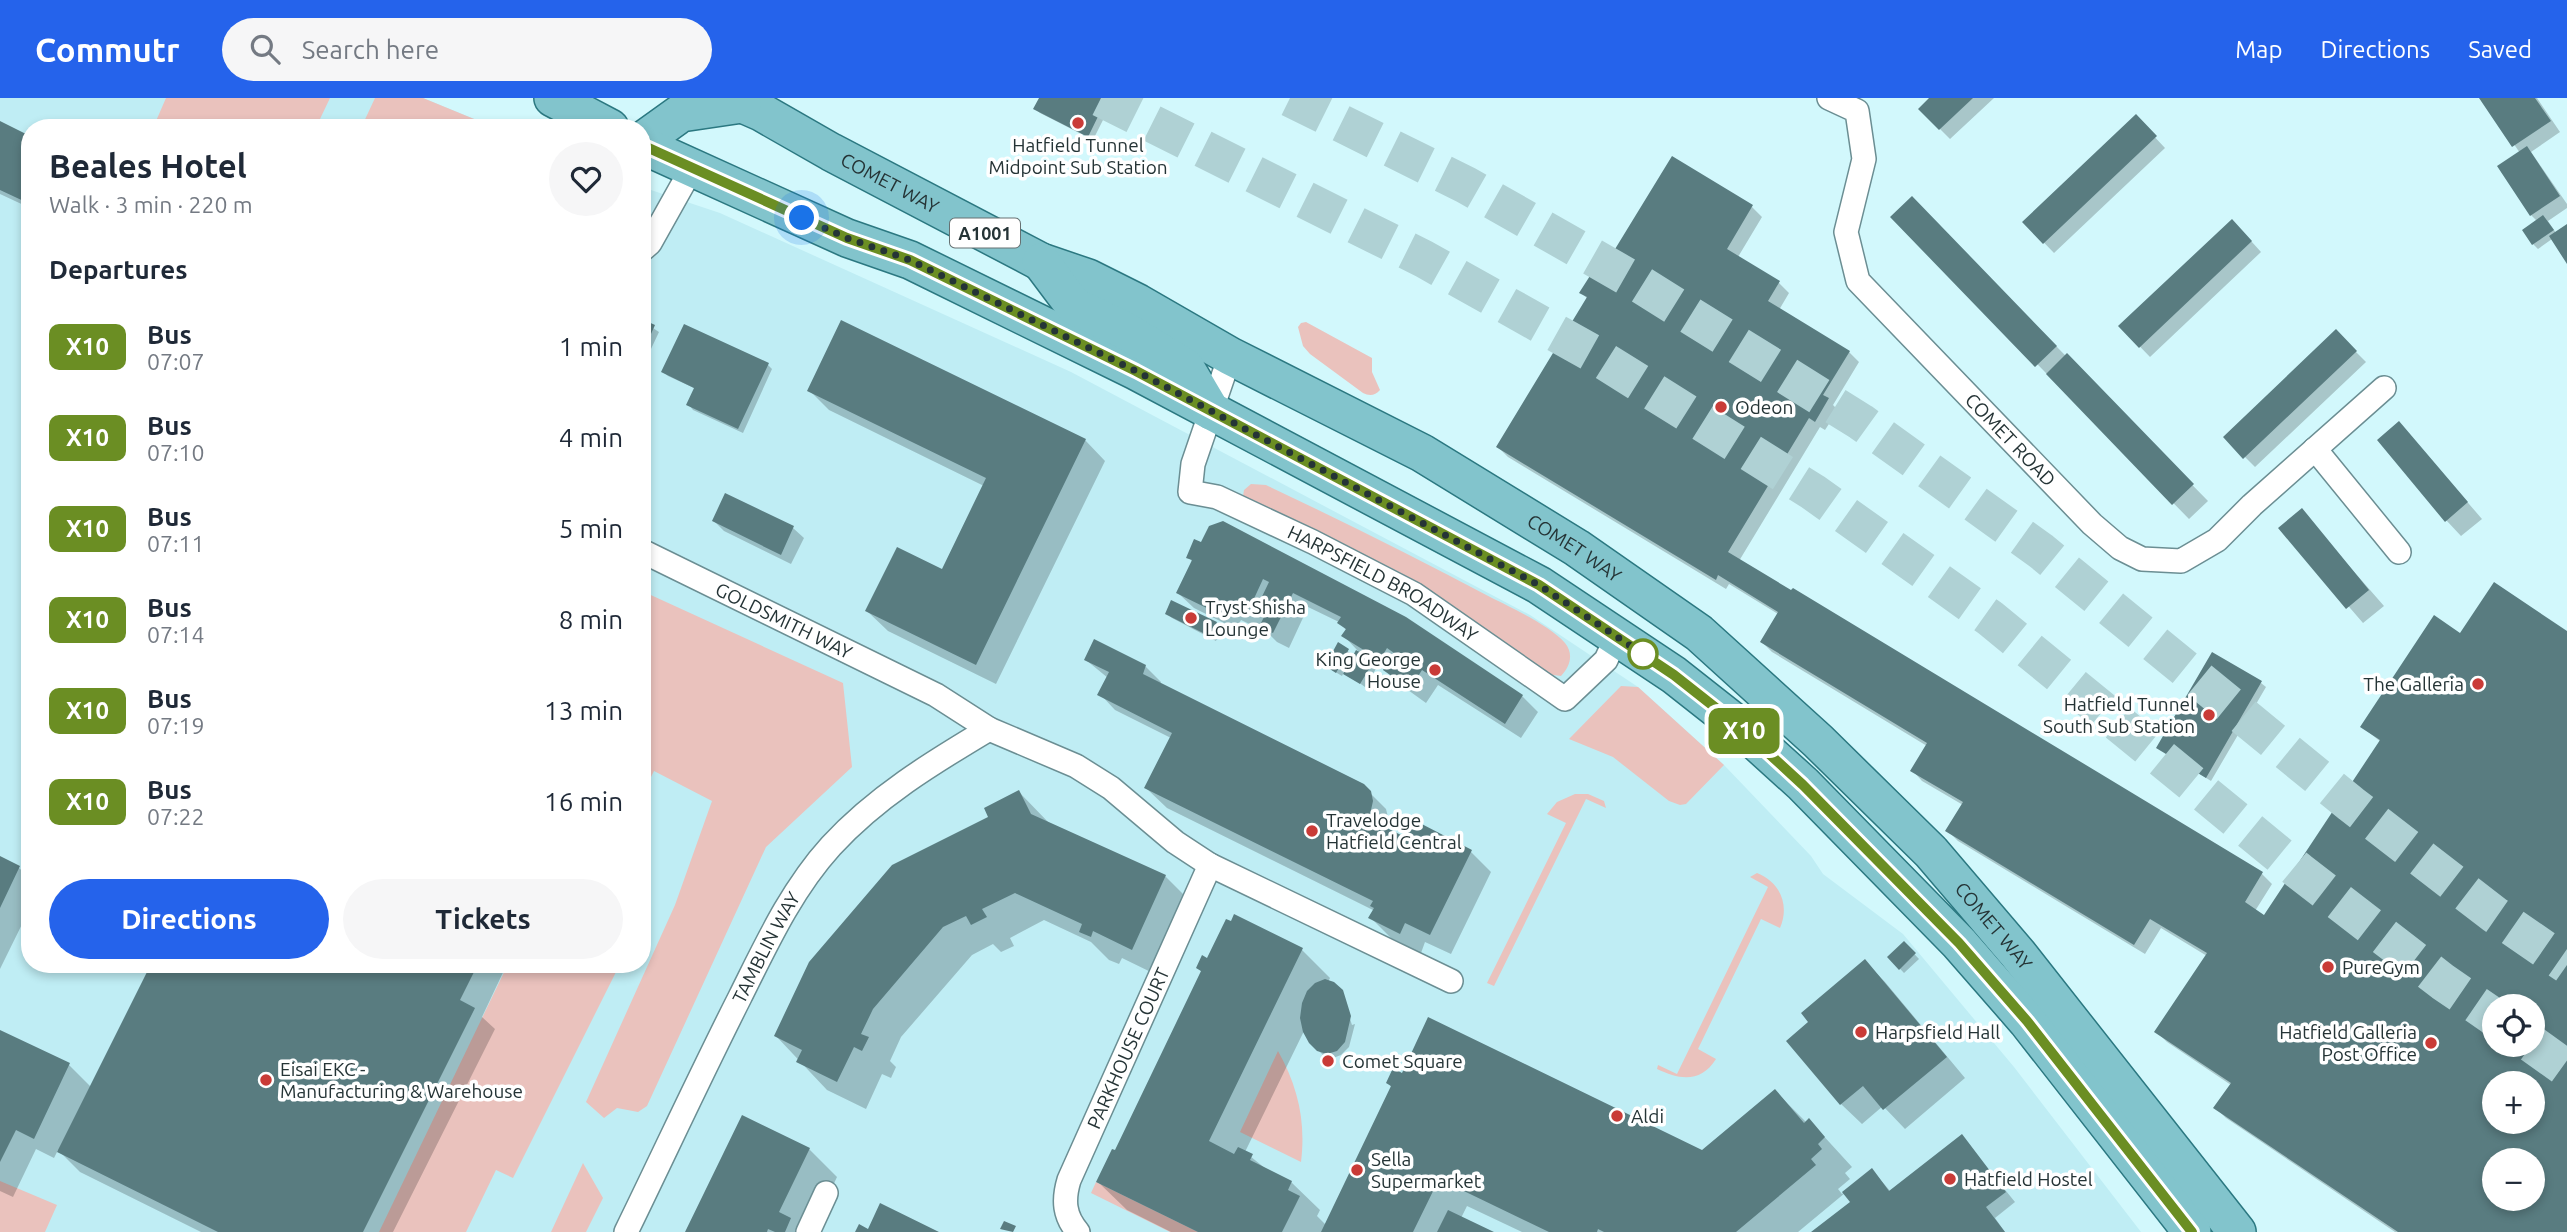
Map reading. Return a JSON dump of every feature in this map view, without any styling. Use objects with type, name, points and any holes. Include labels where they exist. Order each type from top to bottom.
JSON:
[{"type":"main road","points":[[553,98],[593,119]]},
{"type":"main road","name":"A1001","points":[[651,130],[667,106],[736,101]]},
{"type":"main road","name":"COMET WAY","points":[[736,101],[1041,262],[1088,278],[1230,356],[1422,453],[1577,548],[1699,632],[1818,741],[1931,852],[2018,954],[2236,1232]]},
{"type":"main road","points":[[667,106],[692,168]]},
{"type":"main road","name":"COMET WAY","points":[[651,148],[847,238],[910,260],[1136,371],[1539,585],[1674,675],[1740,727],[1803,785],[1959,943],[2027,1021],[2192,1232]]},
{"type":"main road","name":"A1001","points":[[1041,262],[1074,306],[1124,331],[1185,367],[1211,411]]},
{"type":"street","name":"COMET ROAD","points":[[1829,98],[1864,104],[1864,159],[1846,232],[1858,281],[2092,524],[2120,548],[2142,559],[2181,561],[2217,540],[2252,505],[2384,388]]},
{"type":"street","points":[[651,241],[692,168]]},
{"type":"street","points":[[1211,411],[1230,356]]},
{"type":"street","name":"HARPSFIELD BROADWAY","points":[[1211,411],[1193,464],[1190,492],[1217,497],[1414,594],[1565,699],[1606,660],[1617,636]]},
{"type":"street","points":[[2315,450],[2399,552]]},
{"type":"street","name":"GOLDSMITH WAY","points":[[651,555],[925,690],[989,729],[1048,752],[1088,773],[1111,788],[1175,842],[1210,865],[1451,981]]},
{"type":"street","name":"TAMBLIN WAY","points":[[626,1232],[687,1102],[792,898],[830,848],[865,812],[926,766],[989,729]]},
{"type":"street","name":"PARKHOUSE COURT","points":[[1078,1232],[1068,1217],[1065,1205],[1069,1180],[1210,865]]},
{"type":"street","points":[[808,1232],[826,1193]]},
{"type":"shaded area","points":[[0,98],[423,98],[474,119],[21,119],[21,973],[651,973],[651,190],[720,213],[1071,372],[1530,615],[1638,687],[1724,765],[1811,856],[1823,874],[1903,934],[2014,1067],[2141,1232],[0,1232]]},
{"type":"shaded area","points":[[166,98],[330,98],[320,119],[157,119]]},
{"type":"shaded area","points":[[375,98],[423,98],[474,119],[365,119]]},
{"type":"shaded area","points":[[1306,322],[1372,358],[1372,372],[1380,390],[1372,395],[1363,393],[1310,354],[1303,346],[1298,327]]},
{"type":"shaded area","points":[[1251,484],[1266,485],[1531,618],[1559,637],[1568,647],[1570,660],[1567,669],[1561,676],[1546,674],[1399,572],[1243,496],[1244,490]]},
{"type":"shaded area","points":[[651,595],[843,683],[852,767],[766,847],[647,1106],[638,1112],[617,1108],[604,1118],[586,1102],[644,973],[651,973],[651,958],[675,905],[712,801],[654,771],[651,777]]},
{"type":"shaded area","points":[[1621,686],[1638,687],[1724,765],[1686,804],[1669,801],[1613,757],[1569,739]]},
{"type":"shaded area","points":[[1575,794],[1588,794],[1604,801],[1606,808],[1586,799],[1494,986],[1487,983],[1566,823],[1547,814],[1557,802]]},
{"type":"shaded area","points":[[1757,873],[1772,882],[1781,895],[1783,919],[1780,928],[1761,919],[1698,1049],[1716,1059],[1697,1076],[1682,1077],[1657,1069],[1658,1065],[1677,1074],[1768,887],[1750,877]]},
{"type":"shaded area","points":[[504,973],[616,973],[513,1178],[496,1170],[466,1232],[379,1232]]},
{"type":"shaded area","points":[[1278,1051],[1291,1078],[1299,1105],[1301,1162],[1240,1132]]},
{"type":"shaded area","points":[[583,1163],[603,1198],[586,1232],[551,1232]]},
{"type":"shaded area","points":[[0,1181],[57,1205],[45,1232],[0,1232]]},
{"type":"shaded area","points":[[1096,1182],[1198,1232],[1170,1232],[1091,1193]]},
{"type":"building","name":"Hatfield Tunnel Midpoint Sub Station","points":[[1039,98],[1107,98],[1088,137],[1033,109]]},
{"type":"building","points":[[1929,98],[1973,98],[1939,130],[1918,109]]},
{"type":"building","points":[[2479,98],[2535,98],[2551,121],[2512,147]]},
{"type":"building","points":[[2136,114],[2157,136],[2043,244],[2022,222]]},
{"type":"building","points":[[0,121],[21,132],[21,200],[0,190]]},
{"type":"building","points":[[2527,146],[2560,196],[2530,216],[2497,166]]},
{"type":"building","name":"The Galleria","points":[[1672,156],[1753,205],[1727,249],[1780,281],[1768,301],[1850,351],[1823,395],[1829,398],[1815,422],[1809,418],[1728,552],[1791,590],[1793,588],[2263,872],[2245,902],[2264,915],[2380,740],[2360,727],[2434,615],[2460,633],[2494,582],[2567,631],[2567,1232],[2398,1232],[2213,1108],[2231,1083],[2154,1032],[2207,953],[2150,919],[2134,945],[1945,831],[1963,802],[1910,771],[1927,743],[1760,642],[1778,612],[1718,575],[1716,580],[1496,447],[1587,297],[1579,293],[1595,268],[1601,272]]},
{"type":"building","points":[[1912,196],[2057,346],[2035,367],[1890,217]]},
{"type":"building","points":[[2543,215],[2554,230],[2532,245],[2522,230]]},
{"type":"building","points":[[2232,219],[2252,241],[2139,348],[2118,326]]},
{"type":"building","points":[[2567,224],[2567,264],[2549,236]]},
{"type":"building","points":[[841,320],[1086,439],[976,665],[865,611],[897,547],[942,569],[986,478],[807,391]]},
{"type":"building","points":[[684,324],[769,363],[738,429],[686,405],[694,388],[661,372]]},
{"type":"building","points":[[2336,329],[2357,351],[2243,459],[2223,437]]},
{"type":"building","points":[[2067,353],[2194,484],[2172,505],[2046,374]]},
{"type":"building","points":[[2399,421],[2468,502],[2445,522],[2377,440]]},
{"type":"building","points":[[725,493],[794,526],[781,555],[712,521]]},
{"type":"building","points":[[2302,508],[2369,590],[2346,609],[2278,528]]},
{"type":"building","points":[[1223,521],[1406,617],[1523,695],[1505,724],[1422,670],[1410,689],[1383,670],[1394,653],[1387,648],[1380,660],[1341,636],[1346,629],[1337,623],[1341,617],[1293,593],[1273,633],[1259,627],[1267,611],[1257,607],[1269,582],[1263,579],[1246,616],[1225,606],[1221,615],[1176,593],[1192,560],[1186,558],[1194,539],[1201,542],[1209,526]]},
{"type":"building","name":"Tryst Shisha Lounge","points":[[1171,600],[1217,622],[1211,637],[1165,614]]},
{"type":"building","name":"Travelodge Hatfield Central","points":[[1094,639],[1146,665],[1143,674],[1364,784],[1371,791],[1373,801],[1369,819],[1405,837],[1414,820],[1472,850],[1430,935],[1405,923],[1400,934],[1368,918],[1374,908],[1370,906],[1373,901],[1144,788],[1172,733],[1097,695],[1109,672],[1084,660]]},
{"type":"building","points":[[1338,642],[1349,649],[1336,673],[1325,666]]},
{"type":"building","points":[[1356,650],[1374,661],[1360,684],[1343,674]]},
{"type":"building","name":"Hatfield Tunnel South Sub Station","points":[[2212,652],[2262,681],[2206,778],[2156,748]]},
{"type":"building","points":[[1019,790],[1031,814],[1166,875],[1132,950],[1093,931],[1091,937],[1079,932],[1082,924],[1015,893],[982,909],[987,917],[971,925],[966,916],[943,927],[873,1009],[861,1034],[869,1037],[862,1051],[854,1047],[837,1082],[796,1062],[802,1050],[774,1036],[809,962],[892,865],[988,817],[984,808]]},
{"type":"building","points":[[0,856],[20,866],[0,908]]},
{"type":"building","points":[[1234,914],[1303,948],[1209,1141],[1234,1154],[1238,1147],[1253,1154],[1250,1160],[1292,1181],[1288,1190],[1300,1196],[1282,1232],[1198,1232],[1096,1182],[1112,1149],[1115,1150],[1201,971],[1196,968],[1202,955],[1207,958],[1226,919],[1231,921]]},
{"type":"building","points":[[1904,941],[1916,953],[1899,970],[1887,957]]},
{"type":"building","name":"Harpsfield Hall","points":[[1865,959],[1947,1057],[1883,1110],[1863,1086],[1840,1105],[1786,1041],[1808,1022],[1801,1013]]},
{"type":"building","name":"Eisai EKC - Manufacturing & Warehouse","points":[[146,973],[474,973],[460,1000],[475,1008],[363,1232],[218,1232],[57,1152]]},
{"type":"building","points":[[1325,979],[1334,982],[1343,990],[1351,1016],[1345,1042],[1337,1051],[1327,1054],[1317,1051],[1309,1043],[1300,1018],[1307,991],[1315,983]]},
{"type":"building","points":[[1428,1017],[1702,1150],[1775,1089],[1804,1123],[1809,1118],[1825,1137],[1818,1144],[1822,1149],[1811,1159],[1816,1165],[1736,1232],[1604,1232],[1598,1229],[1597,1232],[1549,1232],[1439,1179],[1413,1232],[1321,1232],[1391,1086],[1386,1083],[1393,1068],[1402,1073]]},
{"type":"building","points":[[0,1030],[70,1063],[34,1139],[16,1130],[0,1162]]},
{"type":"building","points":[[742,1115],[810,1148],[779,1212],[791,1218],[785,1232],[768,1229],[767,1232],[685,1232]]},
{"type":"building","name":"Hatfield Hostel","points":[[1962,1134],[2006,1192],[1986,1207],[2005,1232],[1811,1232],[1850,1202],[1842,1192],[1872,1168],[1889,1191]]},
{"type":"building","points":[[880,1203],[939,1232],[855,1232],[859,1224],[868,1229]]},
{"type":"building","points":[[1448,1210],[1494,1232],[1437,1232]]},
{"type":"building","points":[[1004,1221],[1016,1226],[1013,1232],[1000,1229]]},
{"type":"tunnel","points":[[1101,98],[1424,259],[1590,352],[1813,492],[1990,618],[2299,871],[2482,1009]]},
{"type":"tunnel","points":[[1290,98],[1466,185],[1638,283],[1861,422],[2041,551],[2351,804],[2495,915],[2567,965]]},
{"type":"tunnel","points":[[2545,1053],[2567,1069]]},
{"type":"bus line","name":"X10","points":[[651,149],[847,238],[910,260],[1136,371],[1539,585],[1674,675],[1740,727],[1803,785],[1959,943],[2027,1021],[2192,1232]]},
{"type":"place","name":"Hatfield Tunnel Midpoint Sub Station","points":[[1078,123]]},
{"type":"place","name":"Odeon","points":[[1721,407]]},
{"type":"place","name":"Tryst Shisha Lounge","points":[[1191,618]]},
{"type":"place","name":"King George House","points":[[1435,670]]},
{"type":"place","name":"The Galleria","points":[[2478,684]]},
{"type":"place","name":"Hatfield Tunnel South Sub Station","points":[[2209,715]]},
{"type":"place","name":"Travelodge Hatfield Central","points":[[1312,831]]},
{"type":"place","name":"PureGym","points":[[2328,967]]},
{"type":"place","name":"Harpsfield Hall","points":[[1861,1032]]},
{"type":"place","name":"Hatfield Galleria Post Office","points":[[2431,1043]]},
{"type":"place","name":"Comet Square","points":[[1328,1061]]},
{"type":"place","name":"Eisai EKC - Manufacturing & Warehouse","points":[[266,1080]]},
{"type":"place","name":"Aldi","points":[[1617,1116]]},
{"type":"place","name":"Sella Supermarket","points":[[1357,1170]]},
{"type":"place","name":"Hatfield Hostel","points":[[1950,1179]]},
{"type":"route","points":[[802,218],[847,238],[910,260],[1136,371],[1539,585],[1643,654]]}]
